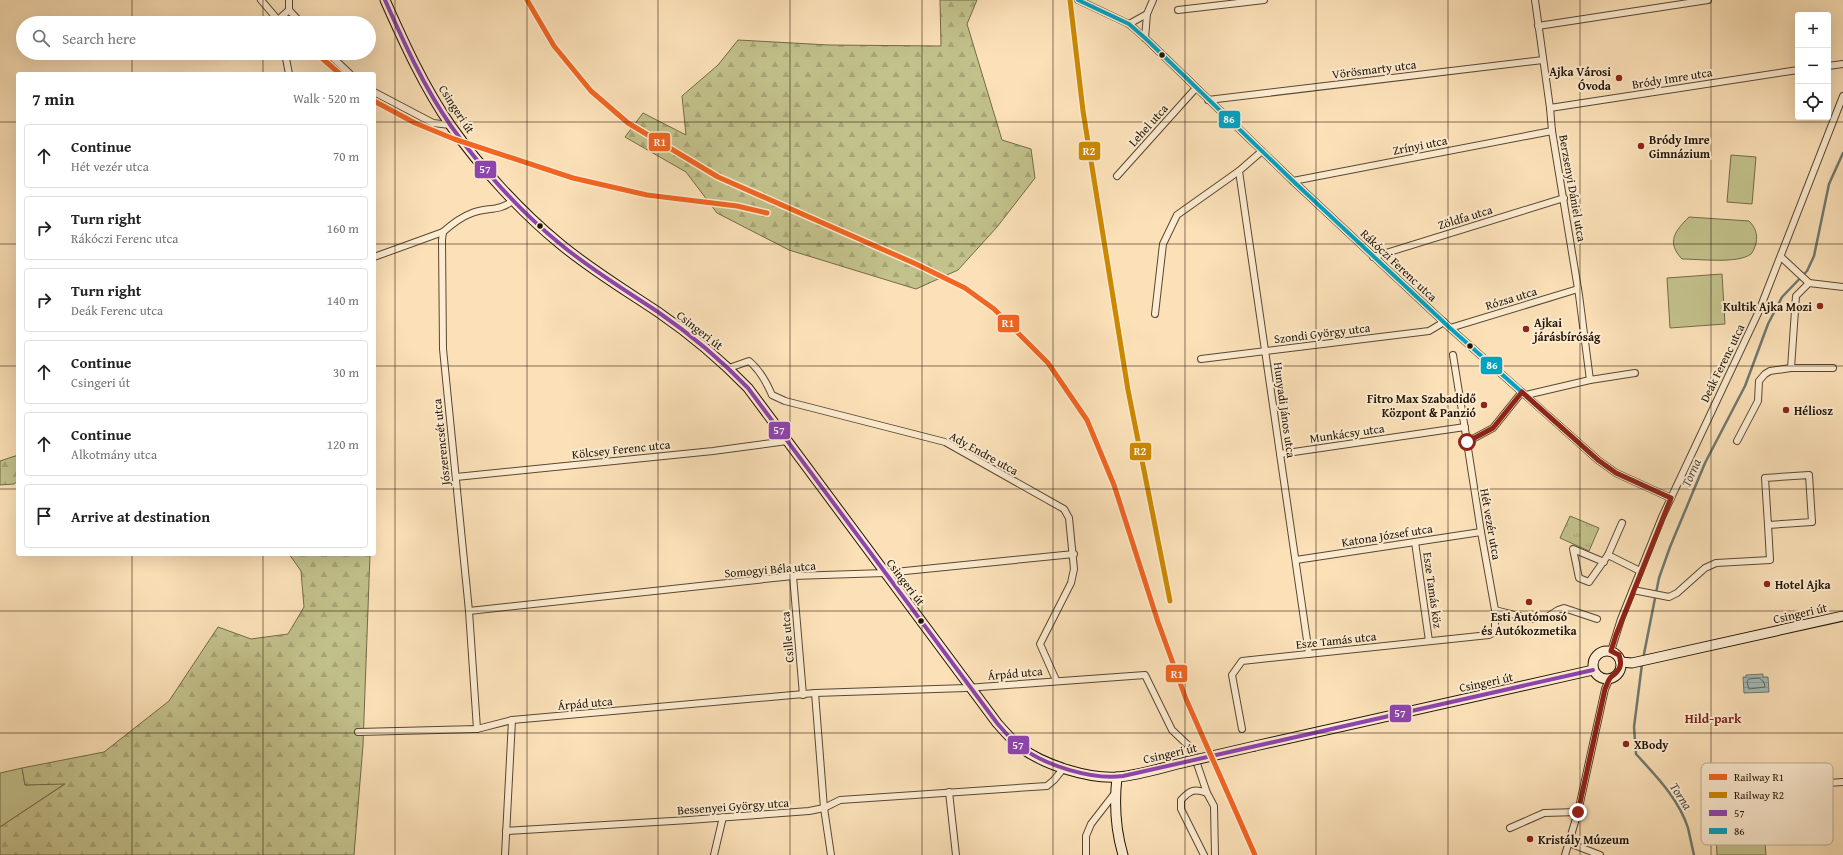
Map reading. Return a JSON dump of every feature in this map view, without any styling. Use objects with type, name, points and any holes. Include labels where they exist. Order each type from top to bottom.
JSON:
[{"type":"main road","name":"Csingeri út","points":[[385,0],[410,55],[450,125],[475,156],[514,200],[559,243],[660,314],[729,368],[748,388],[997,723],[1020,747],[1040,759],[1063,769],[1095,775],[1117,777],[1593,670]]},
{"type":"main road","name":"Csingeri út","points":[[1621,662],[1632,663],[1843,616]]},
{"type":"main road","points":[[1611,651],[1619,655],[1621,662],[1618,671],[1610,678],[1598,677],[1593,670],[1592,664],[1596,656],[1603,652],[1611,651]]},
{"type":"main road","points":[[1117,777],[1114,814],[1118,838],[1123,855]]},
{"type":"street","points":[[261,0],[275,16]]},
{"type":"street","points":[[284,16],[289,10],[289,0]]},
{"type":"street","name":"Rákóczi Ferenc utca","points":[[1078,0],[1129,24],[1145,38],[1373,257],[1598,460],[1616,473],[1671,498]]},
{"type":"street","points":[[1145,38],[1147,14],[1153,0]]},
{"type":"street","points":[[1178,10],[1264,0]]},
{"type":"street","name":"Berzsenyi Dániel utca","points":[[1535,0],[1552,131],[1578,289],[1590,380]]},
{"type":"street","points":[[1538,26],[1708,0]]},
{"type":"street","points":[[289,10],[295,16]]},
{"type":"street","points":[[1129,24],[1147,14]]},
{"type":"street","points":[[286,60],[289,72]]},
{"type":"street","points":[[335,60],[348,72]]},
{"type":"street","name":"Vörösmarty utca","points":[[1208,100],[1543,60]]},
{"type":"street","points":[[1831,66],[1843,64]]},
{"type":"street","name":"Bródy Imre utca","points":[[1550,108],[1795,70]]},
{"type":"street","name":"Lehel utca","points":[[1117,176],[1196,88]]},
{"type":"street","points":[[376,93],[433,124],[450,125]]},
{"type":"street","name":"Deák Ferenc utca","points":[[1611,651],[1632,590],[1671,498],[1759,311],[1843,96]]},
{"type":"street","name":"Zrínyi utca","points":[[1293,181],[1552,131]]},
{"type":"street","points":[[1155,314],[1163,244],[1177,215],[1239,171],[1262,151]]},
{"type":"street","name":"Hunyadi János utca","points":[[1239,171],[1309,654]]},
{"type":"street","name":"Zöldfa utca","points":[[1373,257],[1564,198]]},
{"type":"street","points":[[376,256],[443,232],[456,221],[473,212],[496,210],[514,200]]},
{"type":"street","name":"Jószerencsét utca","points":[[443,232],[441,287],[443,349],[469,611],[477,729]]},
{"type":"street","points":[[1781,257],[1808,281],[1843,287]]},
{"type":"street","points":[[1791,368],[1796,296],[1808,281]]},
{"type":"street","name":"Rózsa utca","points":[[1450,328],[1578,289]]},
{"type":"street","name":"Szondi György utca","points":[[1201,359],[1429,331],[1444,322]]},
{"type":"street","name":"Hét vezér utca","points":[[1453,355],[1497,623]]},
{"type":"street","name":"Ady Endre utca","points":[[729,368],[749,361],[756,367],[765,379],[772,395],[785,401],[945,442],[970,455],[1014,482],[1064,508],[1069,518],[1074,554],[1074,569],[1071,583],[1040,644],[1056,680]]},
{"type":"street","points":[[1737,441],[1758,401],[1759,381],[1765,374],[1770,371],[1791,368],[1834,368]]},
{"type":"street","points":[[1467,442],[1493,428],[1524,394],[1590,380],[1636,373]]},
{"type":"street","name":"Munkácsy utca","points":[[1280,454],[1465,428]]},
{"type":"street","name":"Kölcsey Ferenc utca","points":[[456,476],[713,451],[787,441]]},
{"type":"street","points":[[1632,590],[1669,597],[1677,593],[1705,568],[1716,564],[1770,560],[1765,478],[1809,475],[1812,522],[1768,524]]},
{"type":"street","points":[[1604,562],[1573,549],[1579,578],[1589,582],[1604,562],[1608,555],[1622,523]]},
{"type":"street","name":"Katona József utca","points":[[1296,560],[1481,532]]},
{"type":"street","name":"Esze Tamás köz","points":[[1416,542],[1429,641]]},
{"type":"street","name":"Somogyi Béla utca","points":[[469,611],[793,576],[885,574],[1074,554]]},
{"type":"street","points":[[1608,555],[1640,571]]},
{"type":"street","name":"Csille utca","points":[[793,576],[803,695]]},
{"type":"street","points":[[1495,610],[1530,619],[1547,617],[1564,608],[1597,619]]},
{"type":"street","name":"Esze Tamás utca","points":[[1242,729],[1232,675],[1242,661],[1489,635],[1495,632],[1497,623]]},
{"type":"street","name":"Árpád utca","points":[[358,732],[477,729],[512,720],[815,693],[970,687],[1145,675],[1172,730],[1192,749],[1207,793]]},
{"type":"street","points":[[1565,855],[1578,812],[1605,689],[1610,678]]},
{"type":"street","points":[[815,693],[824,808],[831,855]]},
{"type":"street","points":[[505,855],[512,720]]},
{"type":"street","name":"Bessenyei György utca","points":[[506,831],[808,811],[824,808],[840,800],[1047,786],[1063,769]]},
{"type":"street","points":[[1833,783],[1843,782]]},
{"type":"street","points":[[1204,855],[1181,809],[1181,800],[1192,790],[1198,789],[1207,793],[1214,806],[1215,855]]},
{"type":"street","points":[[949,792],[956,855]]},
{"type":"street","points":[[1086,855],[1086,836],[1091,824],[1115,793]]},
{"type":"street","points":[[1510,828],[1544,813],[1578,812]]},
{"type":"street","points":[[714,855],[723,817]]},
{"type":"street","points":[[1569,843],[1600,855]]},
{"type":"green space","points":[[940,0],[977,0],[967,24],[1002,140],[1031,149],[1035,178],[997,227],[958,270],[916,289],[789,250],[717,213],[686,172],[625,137],[643,113],[686,135],[682,96],[718,65],[738,40],[829,45],[941,46]]},
{"type":"green space","points":[[1731,155],[1756,157],[1752,204],[1727,202]]},
{"type":"green space","points":[[1689,217],[1749,221],[1754,228],[1757,240],[1753,251],[1745,257],[1737,259],[1682,259],[1677,253],[1673,242],[1676,232]]},
{"type":"green space","points":[[1722,274],[1725,324],[1670,328],[1667,278]]},
{"type":"green space","points":[[16,456],[16,482],[14,484],[0,485],[0,461]]},
{"type":"green space","points":[[1570,516],[1599,528],[1589,551],[1560,538]]},
{"type":"green space","points":[[290,556],[370,556],[363,745],[354,855],[0,855],[0,827],[65,784],[25,785],[22,768],[104,752],[169,701],[218,627],[251,639],[288,634],[304,607],[301,571]]},
{"type":"green space","points":[[22,768],[25,785],[66,783],[0,827],[0,773]]},
{"type":"green space","points":[[1716,845],[1765,845],[1766,855],[1717,855]]},
{"type":"water","points":[[1763,674],[1763,677],[1768,677],[1769,692],[1744,693],[1743,677],[1746,677],[1746,675]]},
{"type":"waterway","name":"Torna","points":[[1643,659],[1659,578],[1670,547],[1705,463],[1745,386],[1768,324],[1782,297],[1807,271],[1814,256],[1829,184],[1843,153]]},
{"type":"waterway","name":"Torna","points":[[1642,664],[1634,727],[1636,754],[1666,788],[1679,807],[1688,828],[1694,855]]},
{"type":"rail line","name":"R1","points":[[527,0],[554,46],[591,91],[628,123],[718,177],[916,264],[965,288],[994,309],[1048,363],[1087,420],[1114,485],[1158,622],[1186,699],[1255,855]]},
{"type":"rail line","name":"R2","points":[[1070,0],[1083,111],[1128,390],[1170,601]]},
{"type":"rail line","name":"R1","points":[[324,60],[338,72]]},
{"type":"rail line","name":"R1","points":[[376,102],[415,123],[454,139],[573,178],[647,195],[737,206],[767,213]]},
{"type":"transit line","name":"57","points":[[385,0],[407,48],[432,96],[451,126],[488,173],[515,203],[571,253],[682,329],[716,357],[748,388],[997,723],[1014,742],[1031,754],[1056,766],[1084,774],[1111,777],[1123,776],[1593,670]]},
{"type":"transit line","name":"86","points":[[1078,0],[1129,24],[1145,38],[1293,181],[1450,328],[1598,460],[1616,473],[1671,498]]},
{"type":"place","name":"Ajka Városi Óvoda","points":[[1619,78]]},
{"type":"place","name":"Bródy Imre Gimnázium","points":[[1641,146]]},
{"type":"place","name":"Kultik Ajka Mozi","points":[[1820,306]]},
{"type":"place","name":"Ajkai járásbíróság","points":[[1526,329]]},
{"type":"place","name":"Fitro Max Szabadidő Központ & Panzió","points":[[1484,405]]},
{"type":"place","name":"Héliosz","points":[[1786,410]]},
{"type":"place","name":"Hotel Ajka","points":[[1767,584]]},
{"type":"place","name":"Esti Autómosó és Autókozmetika","points":[[1529,602]]},
{"type":"place","name":"XBody","points":[[1626,744]]},
{"type":"place","name":"Kristály Múzeum","points":[[1530,839]]},
{"type":"district","name":"Hild-park","points":[[1713,718]]},
{"type":"route","points":[[1467,442],[1493,428],[1512,407],[1522,392],[1598,460],[1616,473],[1671,498],[1621,619],[1611,651],[1619,655],[1621,666],[1617,674],[1610,678],[1605,689],[1578,812]]}]
